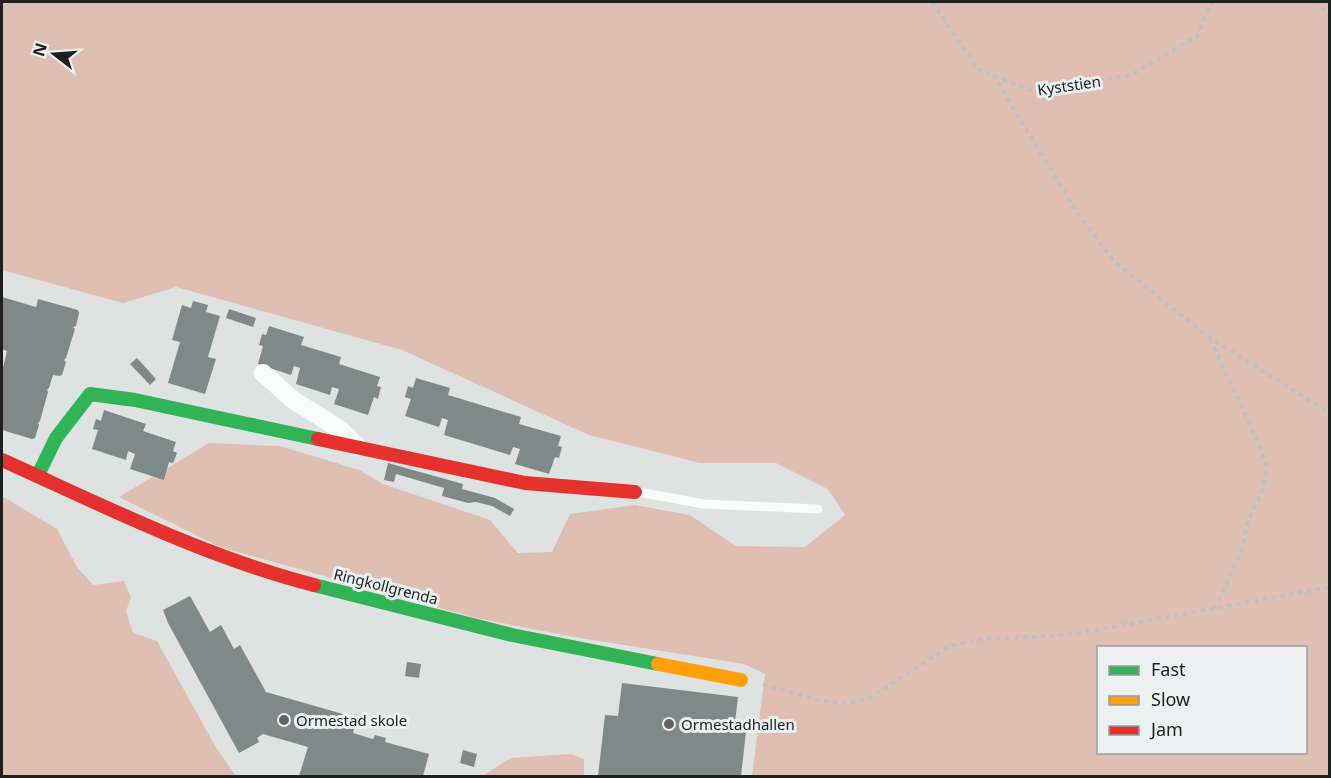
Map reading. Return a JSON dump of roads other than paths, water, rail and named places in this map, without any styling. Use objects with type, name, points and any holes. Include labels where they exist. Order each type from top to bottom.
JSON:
[{"type":"street","points":[[263,373],[293,400],[341,430],[359,449]]},
{"type":"street","points":[[38,476],[56,438],[90,394],[135,400],[525,483],[635,492]]},
{"type":"street","name":"Ringkollgrenda","points":[[2,460],[177,539],[276,575],[512,635],[741,680]]},
{"type":"lane","points":[[635,492],[704,504],[818,509]]},
{"type":"place","name":"Ormestad skole","points":[[284,720]]},
{"type":"place","name":"Ormestadhallen","points":[[669,724]]}]
